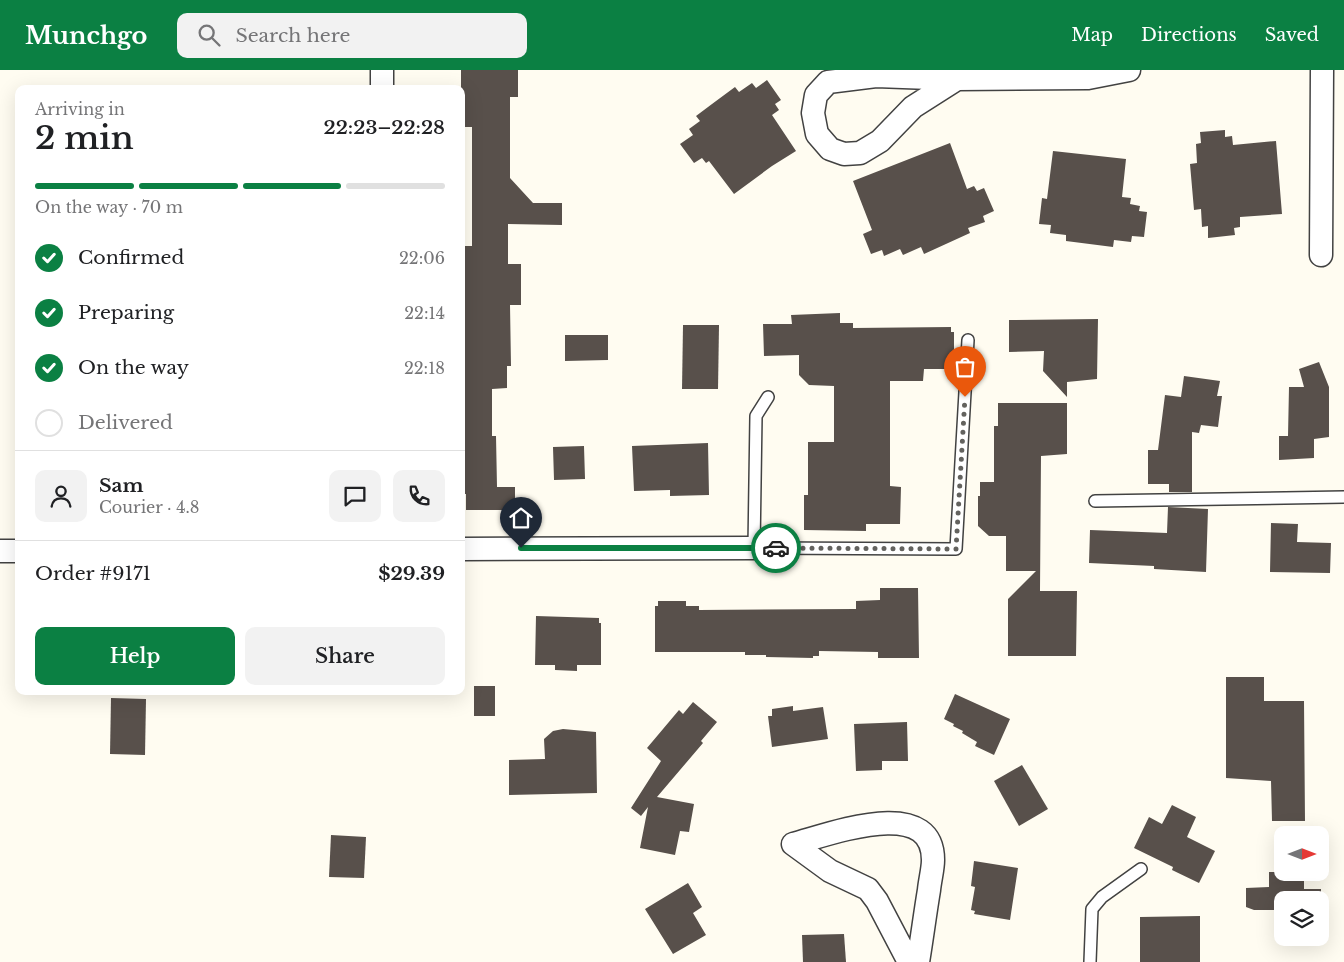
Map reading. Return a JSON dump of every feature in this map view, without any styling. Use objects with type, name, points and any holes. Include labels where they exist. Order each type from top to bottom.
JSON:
[{"type":"street","points":[[382,70],[382,85]]},
{"type":"street","points":[[956,79],[912,107],[880,141],[860,153],[844,154],[830,150],[817,134],[813,113],[814,104],[816,95],[828,82],[876,76],[956,79],[1088,78],[1129,70]]},
{"type":"street","points":[[1321,255],[1322,70]]},
{"type":"street","points":[[465,549],[754,548]]},
{"type":"street","points":[[0,551],[15,551]]},
{"type":"street","points":[[909,962],[877,901],[868,889],[830,872],[793,844],[878,822],[911,825],[925,833],[930,840],[934,859],[918,962]]},
{"type":"lane","points":[[768,397],[756,416],[754,548],[956,549],[968,340]]},
{"type":"lane","points":[[1095,501],[1344,497]]},
{"type":"lane","points":[[1090,962],[1092,909],[1102,897],[1141,869]]},
{"type":"building","points":[[461,70],[518,70],[518,97],[510,97],[510,178],[533,203],[562,203],[562,225],[508,224],[508,264],[521,264],[521,305],[510,305],[511,366],[507,366],[507,388],[492,389],[492,436],[496,436],[497,487],[515,487],[515,510],[466,510],[465,246],[472,246],[472,127],[465,127],[465,85],[461,85]]},
{"type":"building","points":[[767,80],[781,100],[775,104],[779,110],[772,115],[796,151],[734,194],[709,161],[706,163],[702,158],[694,163],[680,144],[693,135],[689,129],[700,121],[696,116],[735,87],[739,92],[752,83],[756,88]]},
{"type":"building","points":[[1225,130],[1225,137],[1232,136],[1233,145],[1276,141],[1282,214],[1240,217],[1240,227],[1234,228],[1235,235],[1208,238],[1208,226],[1202,227],[1201,209],[1194,210],[1190,164],[1197,163],[1196,144],[1201,143],[1200,132]]},
{"type":"building","points":[[950,143],[967,189],[974,186],[977,191],[984,188],[994,211],[983,216],[985,222],[968,228],[970,233],[924,254],[921,247],[903,255],[900,249],[884,256],[882,250],[871,254],[863,234],[872,230],[853,181]]},
{"type":"building","points":[[1053,151],[1126,159],[1122,197],[1131,198],[1130,204],[1140,206],[1139,211],[1147,212],[1144,237],[1132,236],[1131,242],[1114,240],[1113,247],[1066,241],[1066,235],[1050,233],[1051,225],[1039,224],[1042,198],[1047,199]]},
{"type":"building","points":[[840,313],[840,323],[853,323],[853,328],[951,327],[951,332],[954,332],[954,353],[951,353],[951,369],[924,369],[923,381],[890,381],[890,486],[901,487],[900,524],[866,524],[866,531],[804,530],[804,495],[808,495],[808,442],[834,442],[834,386],[809,385],[799,375],[799,355],[764,356],[763,324],[792,324],[791,315]]},
{"type":"building","points":[[1098,319],[1097,379],[1067,382],[1067,397],[1043,371],[1044,351],[1009,352],[1009,320]]},
{"type":"building","points":[[683,325],[719,325],[718,389],[682,389]]},
{"type":"building","points":[[565,335],[608,335],[608,360],[565,361]]},
{"type":"building","points":[[1319,362],[1329,387],[1329,437],[1314,439],[1314,458],[1279,460],[1279,436],[1288,436],[1289,387],[1304,387],[1299,369]]},
{"type":"building","points":[[1184,376],[1220,381],[1217,396],[1222,396],[1218,427],[1201,425],[1199,433],[1192,432],[1192,492],[1169,492],[1169,484],[1148,484],[1148,450],[1158,450],[1165,395],[1181,397]]},
{"type":"building","points":[[998,403],[1067,403],[1067,454],[1041,456],[1040,591],[1077,591],[1076,656],[1008,656],[1008,599],[1036,571],[1006,571],[1006,536],[989,536],[978,526],[980,482],[994,482],[994,426],[998,426]]},
{"type":"building","points":[[708,443],[709,495],[670,496],[670,490],[634,491],[632,446]]},
{"type":"building","points":[[584,446],[585,479],[554,480],[553,447]]},
{"type":"building","points":[[1168,507],[1208,509],[1206,572],[1154,569],[1154,566],[1089,563],[1090,530],[1167,533]]},
{"type":"building","points":[[1271,523],[1298,524],[1297,542],[1331,543],[1330,573],[1270,572]]},
{"type":"building","points":[[880,588],[918,588],[919,658],[878,658],[878,652],[819,651],[819,656],[813,656],[813,658],[766,657],[766,655],[745,655],[745,652],[655,652],[655,606],[658,606],[658,601],[686,601],[686,606],[699,606],[699,610],[856,609],[856,601],[880,600]]},
{"type":"building","points":[[536,616],[599,618],[599,623],[601,623],[601,665],[577,665],[577,671],[555,670],[555,665],[535,665]]},
{"type":"building","points":[[1226,677],[1264,677],[1264,701],[1304,701],[1305,821],[1272,821],[1271,781],[1226,778]]},
{"type":"building","points":[[474,686],[495,686],[495,716],[474,716]]},
{"type":"building","points":[[955,694],[1010,719],[994,755],[975,746],[977,742],[953,726],[954,724],[944,719]]},
{"type":"building","points":[[111,698],[146,699],[145,755],[110,754]]},
{"type":"building","points":[[693,702],[717,722],[701,741],[703,743],[657,797],[694,804],[689,832],[680,831],[675,855],[640,848],[648,807],[641,816],[631,808],[661,761],[647,748],[679,710],[683,714]]},
{"type":"building","points":[[793,706],[793,711],[823,707],[828,739],[772,747],[768,716],[772,716],[772,709]]},
{"type":"building","points":[[907,722],[908,761],[882,761],[882,770],[856,771],[854,724]]},
{"type":"building","points":[[563,729],[596,732],[597,793],[509,795],[509,760],[545,759],[544,739],[553,731]]},
{"type":"building","points":[[1022,765],[1048,809],[1019,826],[994,781]]},
{"type":"building","points":[[1172,805],[1196,817],[1187,837],[1215,851],[1199,883],[1172,870],[1173,867],[1134,848],[1149,817],[1162,824]]},
{"type":"building","points":[[331,835],[366,837],[364,878],[329,877]]},
{"type":"building","points":[[974,861],[1018,868],[1010,920],[974,914],[975,911],[971,910],[975,887],[971,886]]},
{"type":"building","points":[[1269,872],[1274,872],[1274,881],[1304,881],[1304,889],[1321,889],[1321,891],[1274,891],[1274,910],[1254,910],[1246,907],[1246,888],[1269,887]]},
{"type":"building","points":[[688,883],[702,907],[693,913],[706,935],[673,954],[645,909]]},
{"type":"building","points":[[1200,916],[1200,962],[1140,962],[1140,917]]},
{"type":"building","points":[[844,934],[846,962],[803,962],[802,935]]},
{"type":"way so far","points":[[776,548],[956,549],[965,397]]},
{"type":"route","points":[[521,548],[776,548]]}]
